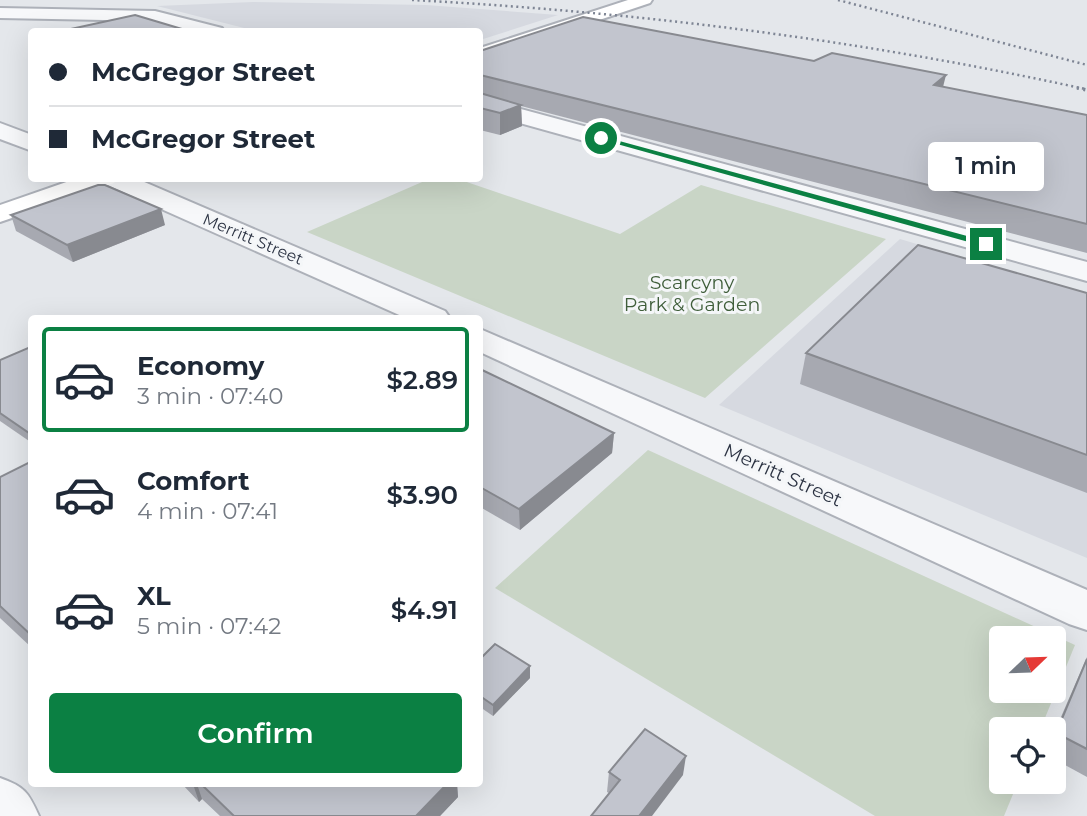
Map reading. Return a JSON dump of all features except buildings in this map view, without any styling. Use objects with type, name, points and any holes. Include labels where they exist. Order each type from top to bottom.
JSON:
[{"type":"street","points":[[483,53],[644,0]]},
{"type":"street","points":[[0,13],[155,16],[203,28]]},
{"type":"street","points":[[483,106],[1087,272]]},
{"type":"street","points":[[0,130],[28,142]]},
{"type":"street","points":[[0,214],[93,182]]},
{"type":"street","name":"Merritt Street","points":[[121,182],[426,315]]},
{"type":"street","name":"Merritt Street","points":[[483,341],[1087,611]]},
{"type":"street","points":[[0,806],[8,816]]},
{"type":"shaded area","points":[[253,2],[426,5],[558,15],[483,39],[483,28],[244,28],[157,6]]},
{"type":"shaded area","points":[[900,239],[1087,295],[1087,558],[719,405]]},
{"type":"green space","name":"Scarcyny Park & Garden","points":[[422,182],[467,182],[620,234],[701,185],[886,239],[705,398],[307,232]]},
{"type":"green space","points":[[648,450],[1033,626],[989,626],[989,704],[1051,704],[1045,717],[989,717],[989,794],[1013,794],[1004,816],[875,816],[495,588]]},
{"type":"green space","points":[[1066,641],[1075,645],[1066,667]]},
{"type":"railway","points":[[412,0],[582,12],[834,42],[1085,89]]},
{"type":"railway","points":[[838,0],[1087,65]]},
{"type":"railway","points":[[1077,88],[1087,90]]},
{"type":"route","points":[[601,138],[986,244]]}]
